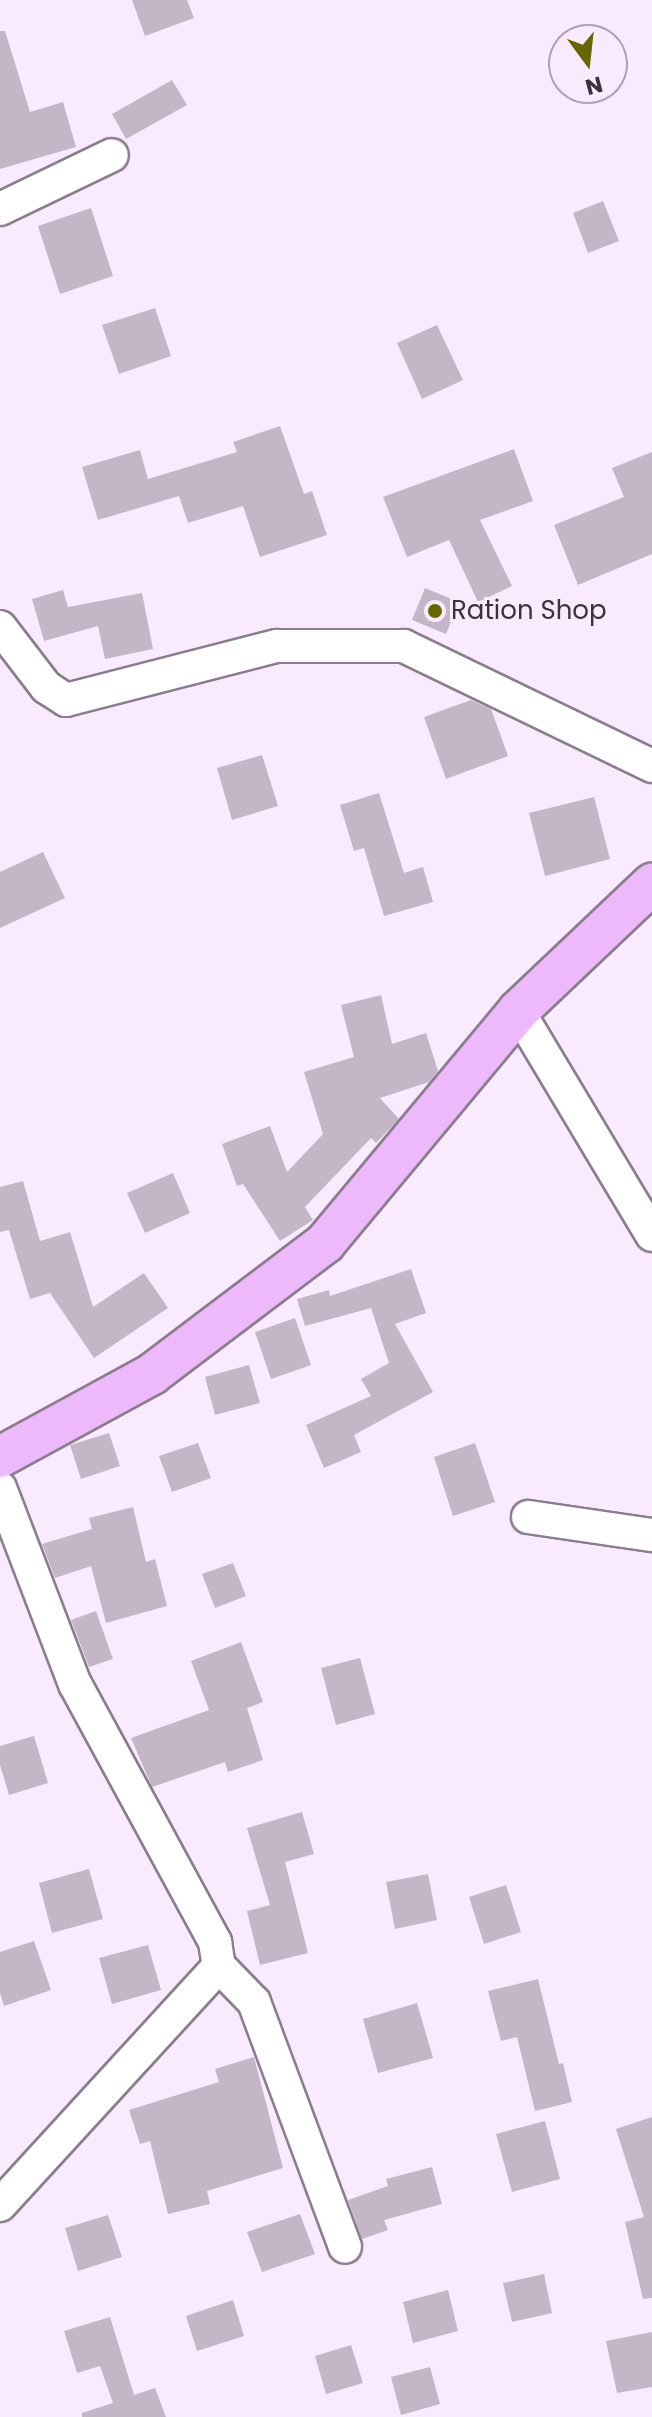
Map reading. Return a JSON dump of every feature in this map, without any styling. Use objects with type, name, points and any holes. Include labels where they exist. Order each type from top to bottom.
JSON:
[{"type":"main road","points":[[0,1457],[152,1374],[325,1243],[518,1011],[652,884]]},
{"type":"street","points":[[0,209],[112,155]]},
{"type":"street","points":[[0,627],[46,687],[66,700],[277,646],[404,646],[652,766]]},
{"type":"street","points":[[518,1011],[652,1235]]},
{"type":"street","points":[[0,1488],[75,1684],[215,1942],[219,1966],[254,2002],[345,2247]]},
{"type":"street","points":[[528,1517],[652,1535]]},
{"type":"street","points":[[0,2205],[219,1966]]},
{"type":"building","points":[[132,0],[187,0],[194,18],[145,36]]},
{"type":"building","points":[[0,31],[5,31],[30,112],[63,102],[76,147],[0,169]]},
{"type":"building","points":[[172,80],[187,105],[126,139],[112,114]]},
{"type":"building","points":[[603,201],[619,241],[588,253],[573,213]]},
{"type":"building","points":[[91,208],[113,276],[60,294],[38,226]]},
{"type":"building","points":[[155,308],[171,356],[119,374],[102,325]]},
{"type":"building","points":[[437,325],[463,380],[422,399],[397,343]]},
{"type":"building","points":[[280,426],[304,494],[312,491],[327,535],[260,557],[243,506],[188,523],[179,496],[98,520],[82,467],[140,450],[148,479],[237,452],[233,442]]},
{"type":"building","points":[[514,449],[533,501],[480,520],[512,586],[478,602],[449,540],[407,557],[383,497]]},
{"type":"building","points":[[652,452],[652,554],[578,585],[554,525],[624,497],[612,468]]},
{"type":"building","name":"Ration Shop","points":[[425,588],[459,602],[446,634],[412,620]]},
{"type":"building","points":[[63,590],[68,607],[142,593],[153,649],[105,659],[98,626],[44,641],[32,599]]},
{"type":"building","points":[[471,700],[491,709],[508,756],[446,779],[424,717]]},
{"type":"building","points":[[262,755],[278,806],[232,820],[217,768]]},
{"type":"building","points":[[379,793],[404,873],[423,867],[433,902],[384,916],[364,848],[354,851],[340,805]]},
{"type":"building","points":[[594,797],[610,859],[545,876],[529,813]]},
{"type":"building","points":[[43,852],[65,898],[0,928],[0,872]]},
{"type":"building","points":[[381,995],[392,1044],[426,1033],[438,1071],[429,1082],[380,1098],[399,1119],[376,1143],[371,1138],[305,1207],[313,1220],[280,1241],[243,1184],[237,1186],[222,1144],[270,1126],[287,1172],[323,1134],[304,1072],[354,1057],[341,1005]]},
{"type":"building","points":[[173,1173],[190,1213],[145,1233],[127,1193]]},
{"type":"building","points":[[23,1181],[40,1241],[70,1232],[93,1307],[144,1273],[168,1308],[94,1358],[50,1293],[30,1299],[9,1230],[0,1232],[0,1187]]},
{"type":"building","points":[[411,1269],[426,1313],[395,1324],[433,1392],[354,1435],[361,1452],[324,1468],[306,1425],[371,1396],[361,1379],[389,1363],[371,1308],[305,1326],[297,1299],[329,1290],[330,1296]]},
{"type":"building","points":[[295,1318],[311,1365],[271,1379],[255,1332]]},
{"type":"building","points":[[249,1365],[260,1403],[215,1415],[205,1377]]},
{"type":"building","points":[[109,1433],[120,1466],[81,1479],[70,1445]]},
{"type":"building","points":[[198,1443],[211,1478],[172,1492],[159,1456]]},
{"type":"building","points":[[475,1443],[495,1502],[453,1516],[434,1457]]},
{"type":"building","points":[[133,1507],[146,1562],[155,1559],[167,1606],[106,1623],[91,1566],[55,1578],[42,1544],[92,1529],[89,1518]]},
{"type":"building","points":[[233,1563],[246,1596],[215,1608],[202,1574]]},
{"type":"building","points":[[96,1611],[113,1659],[89,1667],[71,1620]]},
{"type":"building","points":[[241,1642],[263,1702],[247,1708],[263,1760],[228,1772],[225,1762],[152,1787],[131,1738],[209,1710],[191,1661]]},
{"type":"building","points":[[360,1658],[375,1714],[336,1725],[321,1668]]},
{"type":"building","points":[[34,1736],[48,1783],[9,1795],[0,1765],[0,1746]]},
{"type":"building","points":[[302,1812],[314,1854],[285,1862],[308,1953],[260,1965],[247,1911],[270,1905],[247,1828]]},
{"type":"building","points":[[89,1869],[103,1919],[52,1933],[39,1883]]},
{"type":"building","points":[[428,1874],[437,1920],[395,1929],[386,1882]]},
{"type":"building","points":[[506,1885],[521,1932],[484,1944],[469,1897]]},
{"type":"building","points":[[34,1941],[51,1990],[4,2006],[0,1993],[0,1952]]},
{"type":"building","points":[[148,1945],[161,1990],[112,2004],[99,1958]]},
{"type":"building","points":[[538,1979],[559,2064],[563,2063],[572,2102],[535,2111],[517,2037],[501,2041],[488,1991]]},
{"type":"building","points":[[417,2003],[433,2058],[378,2073],[363,2019]]},
{"type":"building","points":[[254,2057],[283,2168],[207,2191],[210,2204],[168,2214],[150,2141],[140,2144],[129,2110],[219,2082],[215,2069]]},
{"type":"building","points":[[652,2117],[652,2298],[643,2299],[625,2222],[644,2217],[616,2129]]},
{"type":"building","points":[[545,2121],[560,2179],[512,2192],[496,2134]]},
{"type":"building","points":[[432,2167],[442,2204],[384,2220],[388,2230],[362,2239],[348,2200],[388,2186],[386,2179]]},
{"type":"building","points":[[300,2214],[315,2254],[262,2272],[247,2232]]},
{"type":"building","points":[[108,2215],[122,2257],[78,2271],[65,2228]]},
{"type":"building","points":[[544,2274],[552,2313],[512,2322],[503,2283]]},
{"type":"building","points":[[448,2290],[458,2331],[413,2343],[403,2302]]},
{"type":"building","points":[[233,2300],[244,2336],[197,2351],[186,2316]]},
{"type":"building","points":[[110,2317],[134,2395],[155,2388],[166,2417],[82,2417],[82,2413],[113,2403],[100,2366],[77,2373],[64,2331]]},
{"type":"building","points":[[652,2332],[652,2387],[617,2393],[606,2341]]},
{"type":"building","points":[[351,2345],[363,2383],[326,2394],[315,2356]]},
{"type":"building","points":[[430,2367],[440,2404],[401,2415],[391,2377]]},
{"type":"place","name":"Ration Shop","points":[[435,611]]}]
